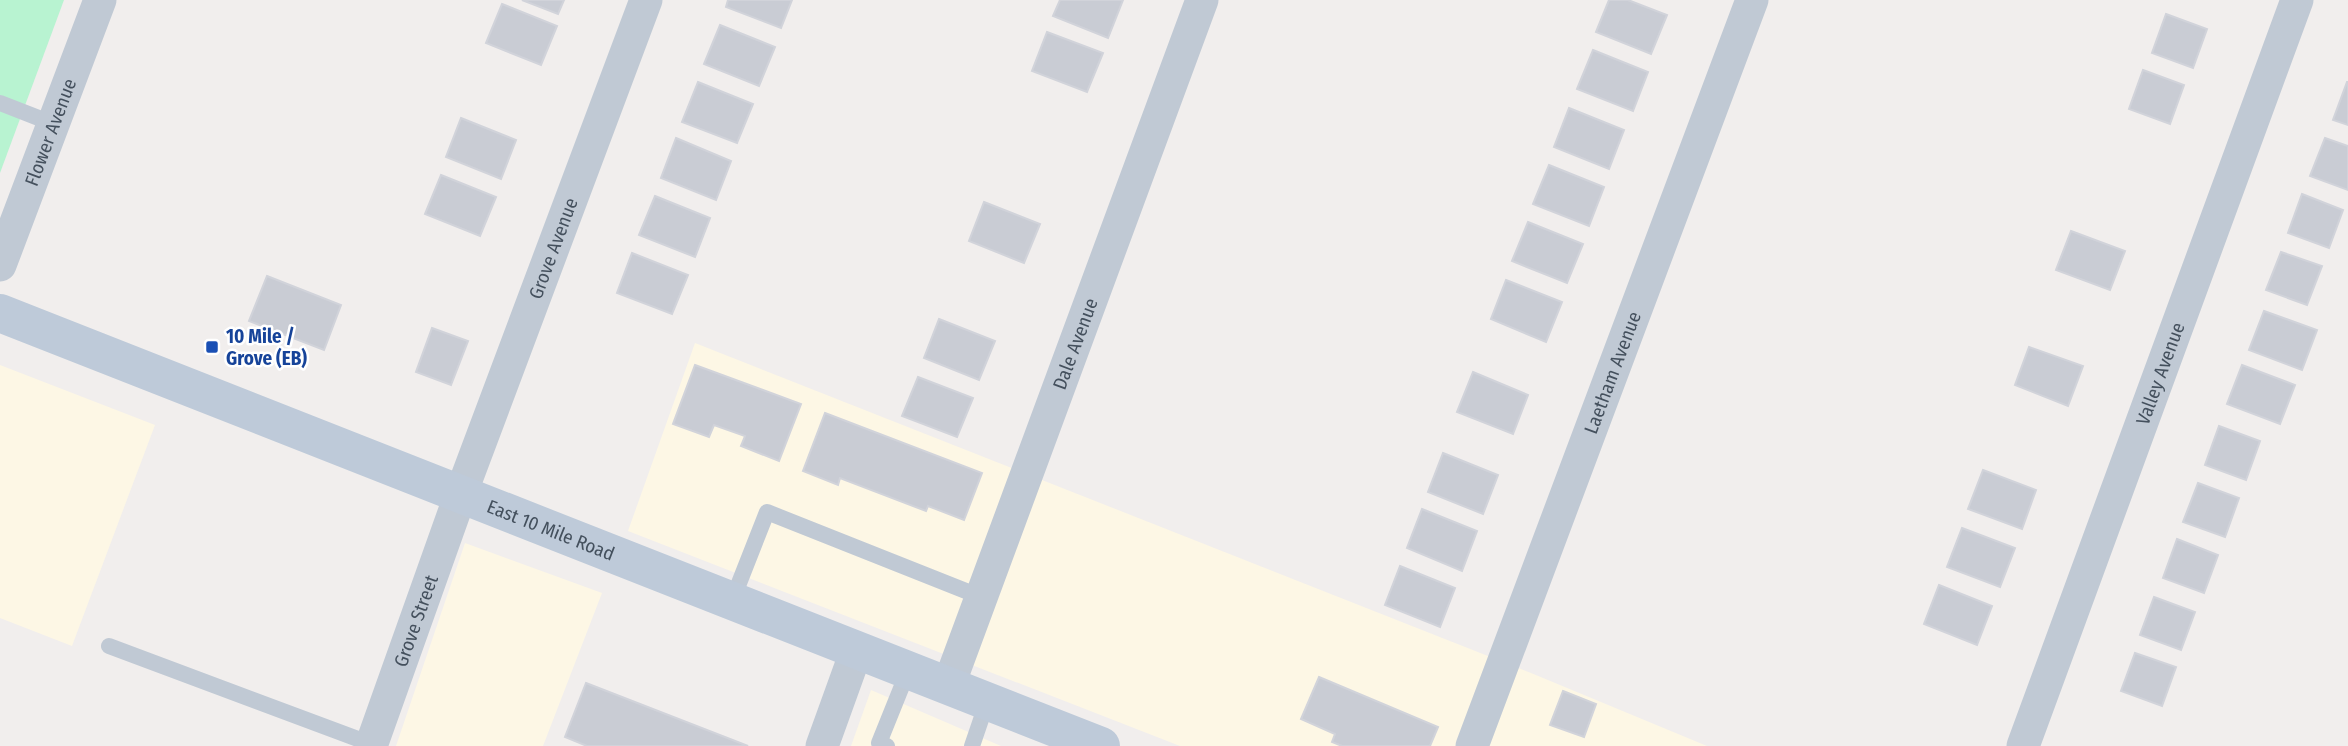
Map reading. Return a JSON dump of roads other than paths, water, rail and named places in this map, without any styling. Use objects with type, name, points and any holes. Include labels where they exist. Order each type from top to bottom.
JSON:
[{"type":"main road","name":"East 10 Mile Road","points":[[0,313],[1101,746]]},
{"type":"street","name":"Flower Avenue","points":[[0,265],[100,0]]},
{"type":"street","name":"Grove Avenue","points":[[460,496],[646,0]]},
{"type":"street","name":"Dale Avenue","points":[[948,687],[1202,0]]},
{"type":"street","name":"Laetham Avenue","points":[[1472,746],[1752,0]]},
{"type":"street","name":"Valley Avenue","points":[[2023,746],[2297,0]]},
{"type":"street","name":"Grove Street","points":[[373,745],[460,496]]},
{"type":"street","points":[[821,746],[857,649]]},
{"type":"lane","points":[[0,103],[54,124]]},
{"type":"lane","points":[[732,601],[767,512],[981,597]]},
{"type":"lane","points":[[109,646],[373,745]]},
{"type":"lane","points":[[887,746],[879,743],[908,671]]},
{"type":"lane","points":[[972,746],[987,702]]},
{"type":"place","name":"10 Mile / Grove (EB)","points":[[212,347]]}]
